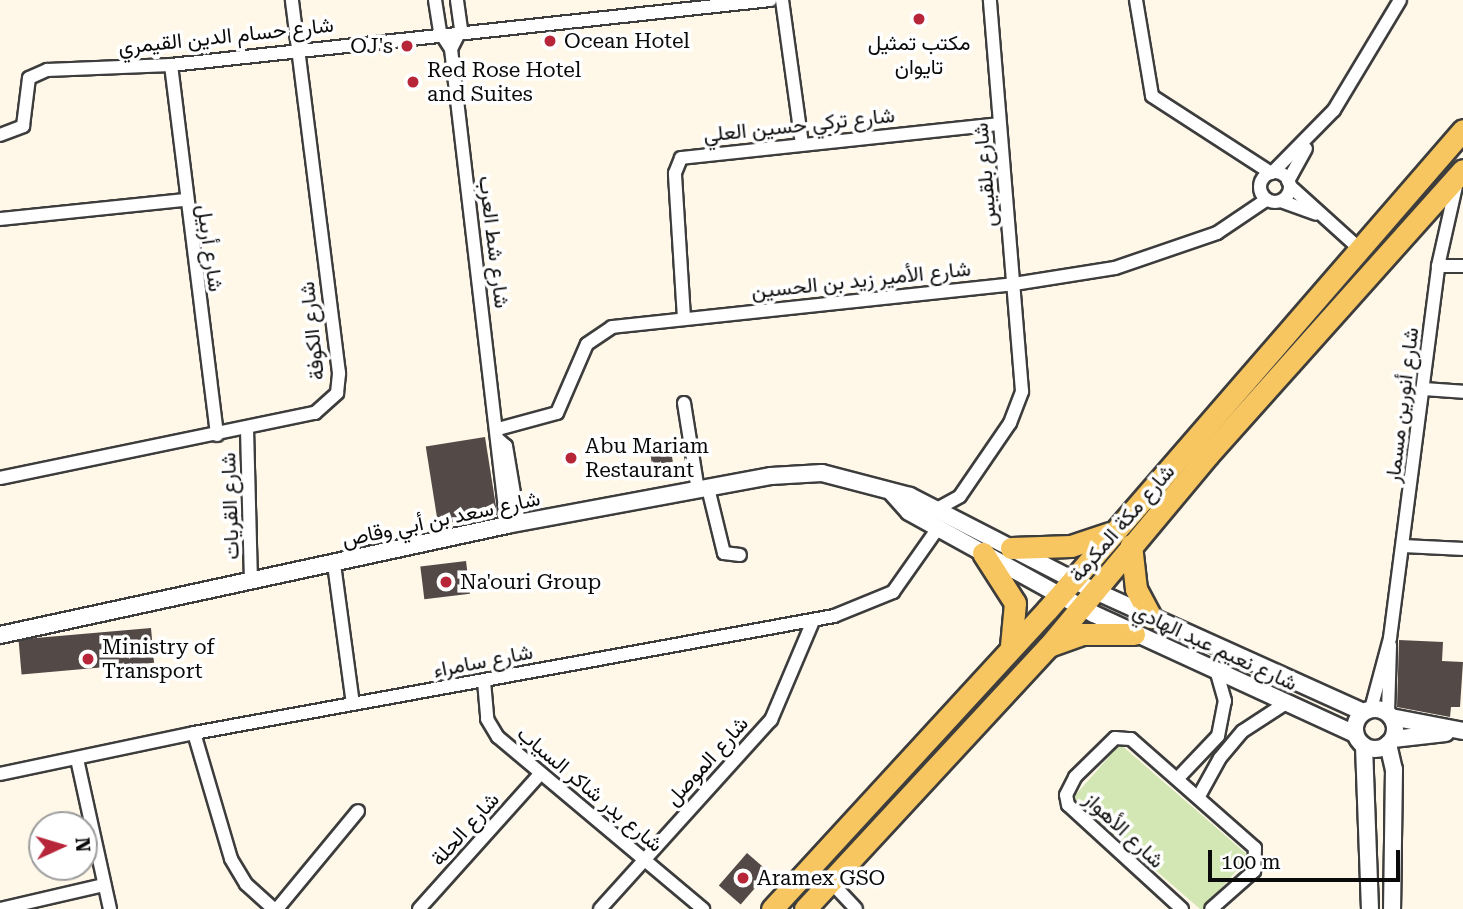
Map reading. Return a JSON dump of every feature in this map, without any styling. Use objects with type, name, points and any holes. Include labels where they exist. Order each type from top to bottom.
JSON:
[{"type":"main road","name":"شارع مكة المكرمة","points":[[772,909],[1066,588],[1112,532],[1362,251],[1463,130]]},
{"type":"main road","name":"شارع مكة المكرمة","points":[[805,909],[1048,647],[1131,545],[1461,174]]},
{"type":"main road","points":[[1011,548],[1071,546],[1112,532]]},
{"type":"main road","points":[[1131,545],[1134,580],[1151,617]]},
{"type":"main road","points":[[983,553],[1015,603],[1011,646]]},
{"type":"main road","points":[[1048,647],[1082,634],[1134,634]]},
{"type":"street","name":"شارع الكوفة","points":[[0,478],[247,429],[323,409],[338,384],[292,0]]},
{"type":"street","name":"شارع شط العرب","points":[[435,0],[440,32],[451,49],[499,434],[495,449],[513,524]]},
{"type":"street","points":[[451,49],[461,29],[457,0]]},
{"type":"street","name":"شارع حسام الدين القيمري","points":[[0,135],[23,126],[33,74],[171,65],[461,29],[770,0]]},
{"type":"street","points":[[782,0],[802,144]]},
{"type":"street","name":"شارع بلقيس","points":[[937,509],[960,496],[1020,401],[1014,284],[990,0]]},
{"type":"street","points":[[1136,0],[1152,96],[1268,175],[1289,183],[1319,216],[1362,251]]},
{"type":"street","points":[[1281,201],[1311,139],[1350,88],[1400,0]]},
{"type":"street","name":"شارع أربيل","points":[[171,65],[184,200],[217,435]]},
{"type":"street","name":"شارع تركي حسين العلي","points":[[684,318],[675,173],[681,158],[999,124]]},
{"type":"street","points":[[1311,139],[1268,175],[1266,200],[1281,201],[1319,216]]},
{"type":"street","name":"شارع أنورين مسمار","points":[[1390,715],[1390,638],[1404,546],[1438,266],[1461,174]]},
{"type":"street","points":[[0,219],[184,200]]},
{"type":"street","name":"شارع الأمير زيد بن الحسين","points":[[499,434],[548,417],[564,407],[587,344],[598,333],[684,318],[1014,284],[1154,257],[1231,226],[1266,200]]},
{"type":"street","points":[[1438,266],[1463,266]]},
{"type":"street","points":[[1424,389],[1463,392]]},
{"type":"street","points":[[684,403],[703,489],[724,553],[740,555]]},
{"type":"street","name":"شارع القريات","points":[[247,429],[251,582]]},
{"type":"street","name":"شارع سعد بن أبي وقاص","points":[[0,635],[513,524],[703,489],[810,473],[841,476],[937,509],[1011,548],[1066,588]]},
{"type":"street","name":"شارع سعد بن أبي وقاص","points":[[892,493],[902,507],[983,553],[1066,588]]},
{"type":"street","name":"شارع بلقيس","points":[[959,520],[960,496]]},
{"type":"street","name":"شارع سامراء","points":[[0,774],[194,733],[813,621],[886,597],[938,528]]},
{"type":"street","points":[[1404,546],[1463,549]]},
{"type":"street","points":[[334,564],[353,704]]},
{"type":"street","name":"شارع نعيم عبد الهادي","points":[[1066,588],[1087,598],[1151,617],[1367,710],[1390,715]]},
{"type":"street","name":"شارع نعيم عبد الهادي","points":[[1087,598],[1134,634],[1216,670],[1359,740]]},
{"type":"street","name":"شارع الموصل","points":[[600,909],[771,720],[813,621]]},
{"type":"street","name":"شارع أنورين مسمار","points":[[1367,710],[1390,638]]},
{"type":"street","points":[[1178,778],[1218,736],[1225,701],[1216,670]]},
{"type":"street","name":"شارع بدر شاكر السياب","points":[[484,681],[491,727],[540,774],[703,909]]},
{"type":"street","points":[[1199,796],[1220,758],[1243,731],[1286,703]]},
{"type":"street","points":[[1367,710],[1359,740],[1370,909]]},
{"type":"street","points":[[1392,909],[1394,769],[1390,715],[1463,731]]},
{"type":"street","points":[[1359,740],[1390,741],[1463,731]]},
{"type":"street","points":[[194,733],[231,859],[247,884],[275,909],[358,811]]},
{"type":"street","name":"شارع الأهواز","points":[[1182,909],[1071,812],[1066,795],[1083,765],[1121,736],[1199,796],[1258,854],[1254,871],[1211,909]]},
{"type":"street","points":[[77,759],[110,909]]},
{"type":"street","name":"شارع الحلة","points":[[419,909],[540,774]]},
{"type":"street","points":[[830,881],[856,909]]},
{"type":"street","points":[[0,909],[104,885]]},
{"type":"green space","points":[[1120,744],[1249,856],[1203,909],[1200,909],[1073,798]]},
{"type":"building","points":[[485,437],[497,515],[438,524],[426,446]]},
{"type":"building","points":[[670,444],[673,462],[652,465],[649,447]]},
{"type":"building","name":"Na'ouri Group","points":[[466,561],[470,594],[424,599],[420,567]]},
{"type":"building","name":"Ministry of Transport","points":[[151,628],[154,663],[22,674],[19,640]]},
{"type":"building","points":[[1399,640],[1443,642],[1442,661],[1463,662],[1460,707],[1451,707],[1450,717],[1397,707]]},
{"type":"building","name":"Aramex GSO","points":[[747,853],[769,872],[741,904],[719,885]]},
{"type":"place","name":"مكتب تمثيل تايوان","points":[[919,19]]},
{"type":"place","name":"Ocean Hotel","points":[[550,41]]},
{"type":"place","name":"OJ's","points":[[407,46]]},
{"type":"place","name":"Red Rose Hotel and Suites","points":[[413,82]]},
{"type":"place","name":"Abu Mariam Restaurant","points":[[571,458]]},
{"type":"place","name":"Na'ouri Group","points":[[446,582]]},
{"type":"place","name":"Ministry of Transport","points":[[88,659]]},
{"type":"place","name":"Aramex GSO","points":[[743,878]]}]
